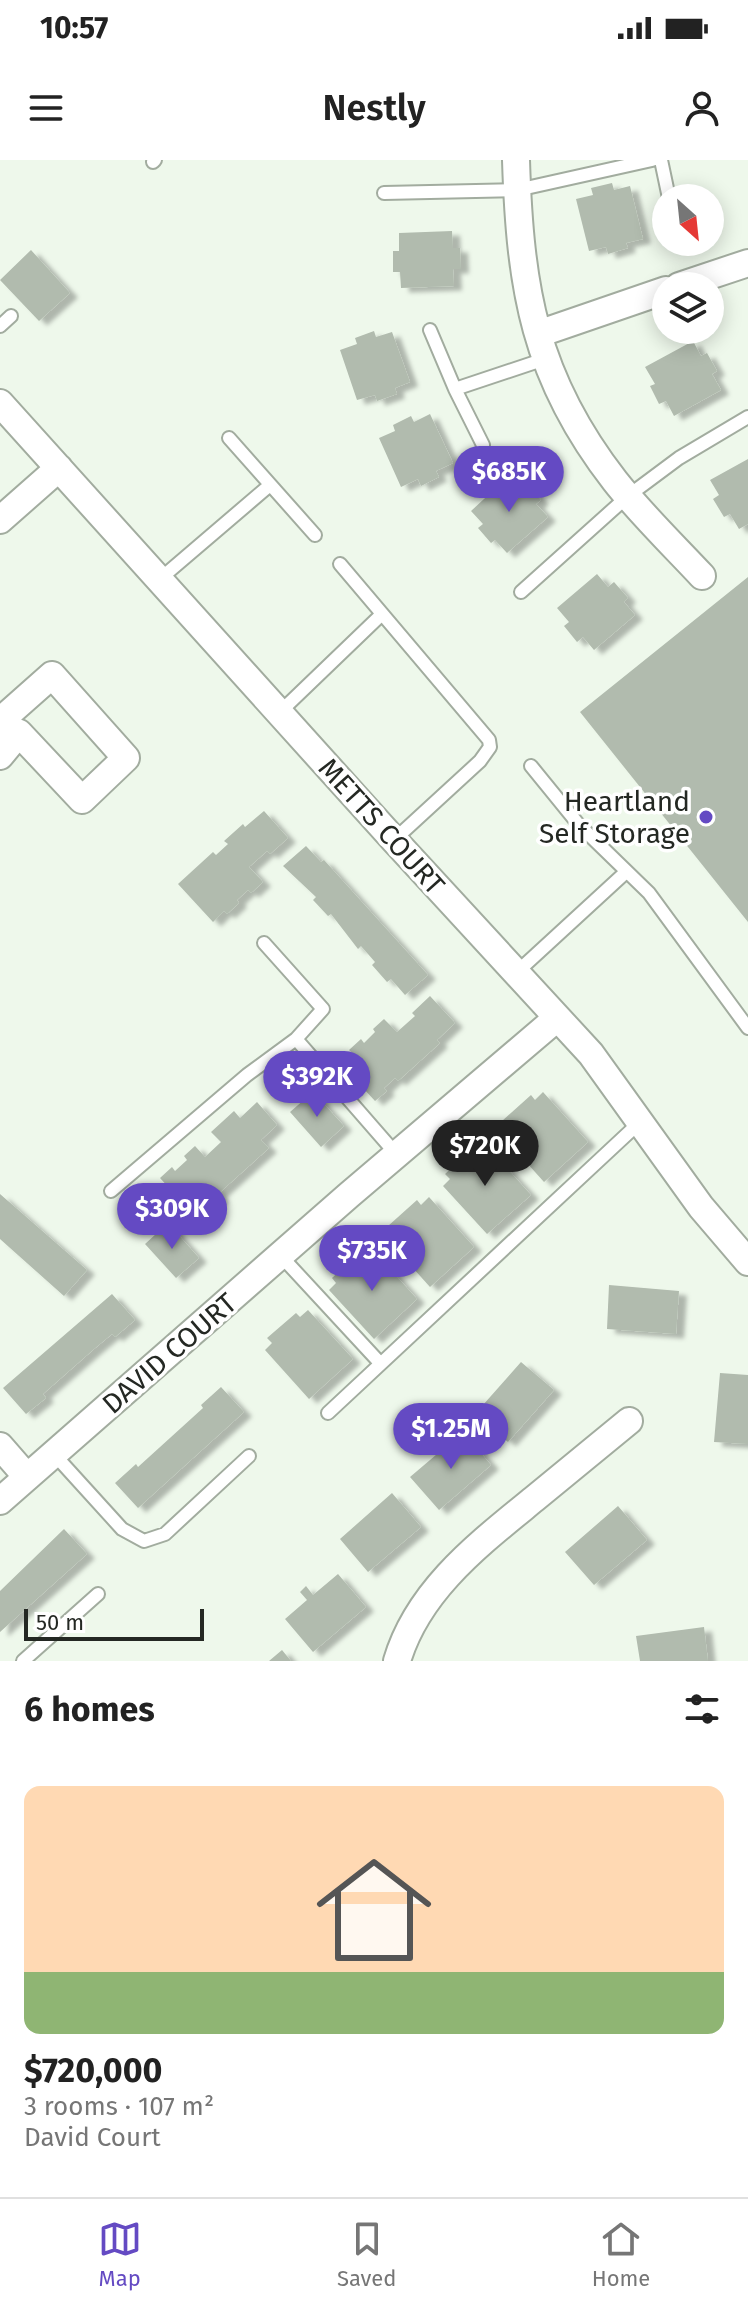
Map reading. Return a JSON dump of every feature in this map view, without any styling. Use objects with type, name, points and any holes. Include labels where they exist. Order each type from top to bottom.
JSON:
[{"type":"street","points":[[516,160],[523,270],[545,359],[576,426],[617,483],[702,576]]},
{"type":"street","points":[[721,272],[748,263]]},
{"type":"street","points":[[538,334],[652,295]]},
{"type":"street","name":"METTS COURT","points":[[0,403],[591,1054],[701,1207],[748,1262]]},
{"type":"street","points":[[0,520],[59,468]]},
{"type":"street","points":[[0,756],[6,726],[52,675],[126,758],[82,800],[6,726]]},
{"type":"street","name":"DAVID COURT","points":[[0,1501],[557,1018]]},
{"type":"street","points":[[397,1661],[421,1608],[445,1578],[516,1514],[629,1421]]},
{"type":"street","points":[[0,1446],[27,1477]]},
{"type":"lane","points":[[384,193],[517,190],[652,160]]},
{"type":"lane","points":[[661,160],[666,184]]},
{"type":"lane","points":[[0,326],[11,316]]},
{"type":"lane","points":[[430,330],[483,445]]},
{"type":"lane","points":[[455,389],[545,359]]},
{"type":"lane","points":[[521,592],[628,496],[679,458],[748,417]]},
{"type":"lane","points":[[229,438],[315,535]]},
{"type":"lane","points":[[160,579],[270,485]]},
{"type":"lane","points":[[340,564],[489,740],[490,747],[480,761],[394,840]]},
{"type":"lane","points":[[280,712],[382,614]]},
{"type":"lane","points":[[531,766],[579,825],[670,919],[693,956],[748,1028]]},
{"type":"lane","points":[[516,973],[626,872]]},
{"type":"lane","points":[[111,1191],[247,1075],[296,1039],[323,1009],[264,943]]},
{"type":"lane","points":[[296,1039],[397,1155]]},
{"type":"lane","points":[[328,1413],[639,1123]]},
{"type":"lane","points":[[281,1256],[380,1363]]},
{"type":"lane","points":[[53,1453],[122,1529],[144,1541],[165,1534],[249,1456]]},
{"type":"lane","points":[[23,1661],[98,1594]]},
{"type":"building","points":[[612,183],[614,190],[630,186],[643,239],[626,243],[628,248],[608,254],[606,247],[589,251],[576,199],[593,195],[591,188]]},
{"type":"building","points":[[452,231],[453,248],[460,248],[461,269],[453,269],[454,286],[401,288],[400,272],[393,272],[393,251],[399,251],[399,233]]},
{"type":"building","points":[[31,250],[70,293],[39,321],[0,280]]},
{"type":"building","points":[[374,331],[376,337],[392,332],[410,382],[395,388],[397,394],[377,401],[375,395],[357,400],[340,350],[357,344],[355,338]]},
{"type":"building","points":[[687,344],[695,344],[701,356],[707,353],[717,371],[712,374],[721,390],[674,416],[666,401],[659,404],[650,386],[655,384],[645,367]]},
{"type":"building","points":[[430,414],[453,463],[436,471],[439,477],[421,486],[418,479],[401,487],[379,438],[395,431],[393,425],[411,416],[414,422]]},
{"type":"building","points":[[748,459],[748,524],[739,529],[730,514],[724,517],[713,499],[719,495],[710,480]]},
{"type":"building","points":[[510,475],[522,488],[527,484],[541,500],[536,504],[548,517],[507,553],[495,540],[491,543],[478,528],[483,524],[471,511]]},
{"type":"building","points":[[597,574],[608,587],[614,582],[628,598],[624,602],[635,615],[594,650],[583,637],[577,642],[564,626],[569,622],[557,608]]},
{"type":"building","name":"Heartland Self Storage","points":[[748,577],[748,922],[580,712]]},
{"type":"building","points":[[264,811],[288,838],[249,867],[263,882],[251,893],[248,890],[227,914],[224,911],[213,922],[178,884],[213,852],[216,855],[228,844],[224,841],[243,824],[245,827]]},
{"type":"building","points":[[306,846],[321,862],[324,860],[428,975],[405,995],[391,979],[387,982],[361,946],[358,949],[331,914],[328,916],[313,900],[316,897],[283,866]]},
{"type":"building","points":[[430,996],[455,1023],[437,1040],[440,1043],[398,1081],[395,1078],[384,1088],[387,1091],[375,1101],[341,1064],[352,1053],[349,1050],[361,1039],[364,1043],[384,1019],[397,1032],[415,1016],[412,1013]]},
{"type":"building","points":[[313,1092],[344,1126],[321,1147],[290,1112]]},
{"type":"building","points":[[543,1092],[588,1142],[544,1182],[500,1133],[507,1126],[502,1121],[531,1095],[535,1100]]},
{"type":"building","points":[[257,1102],[277,1125],[261,1140],[269,1148],[218,1194],[221,1198],[195,1216],[160,1178],[172,1167],[175,1171],[187,1160],[184,1156],[195,1146],[205,1157],[221,1142],[211,1132],[234,1111],[240,1118]]},
{"type":"building","points":[[486,1145],[531,1195],[487,1234],[443,1186],[450,1179],[445,1174],[473,1148],[478,1152]]},
{"type":"building","points":[[0,1194],[87,1270],[64,1296],[0,1239]]},
{"type":"building","points":[[429,1197],[474,1247],[430,1287],[386,1238],[393,1231],[388,1226],[417,1200],[421,1205]]},
{"type":"building","points":[[168,1223],[199,1258],[176,1278],[145,1244]]},
{"type":"building","points":[[372,1249],[417,1299],[374,1339],[329,1290],[336,1283],[332,1278],[360,1252],[364,1257]]},
{"type":"building","points":[[609,1285],[679,1291],[676,1334],[607,1329]]},
{"type":"building","points":[[112,1294],[135,1320],[94,1349],[43,1394],[46,1398],[26,1414],[3,1388]]},
{"type":"building","points":[[308,1310],[353,1359],[309,1399],[265,1350],[272,1343],[267,1338],[296,1313],[300,1317]]},
{"type":"building","points":[[521,1362],[554,1390],[508,1442],[475,1414]]},
{"type":"building","points":[[720,1373],[748,1375],[748,1444],[714,1442]]},
{"type":"building","points":[[221,1387],[244,1412],[138,1508],[115,1483],[136,1464],[138,1467],[203,1408],[201,1405]]},
{"type":"building","points":[[463,1432],[491,1465],[439,1510],[410,1477]]},
{"type":"building","points":[[392,1493],[421,1527],[368,1572],[340,1539]]},
{"type":"building","points":[[618,1506],[647,1540],[594,1585],[565,1552]]},
{"type":"building","points":[[64,1529],[87,1554],[0,1632],[0,1591]]},
{"type":"building","points":[[338,1574],[366,1607],[313,1652],[285,1619],[307,1600],[300,1592],[306,1586],[313,1595]]},
{"type":"building","points":[[704,1627],[708,1661],[640,1661],[636,1636]]},
{"type":"building","points":[[282,1650],[291,1661],[269,1661]]},
{"type":"place","name":"Heartland Self Storage","points":[[706,817]]}]
